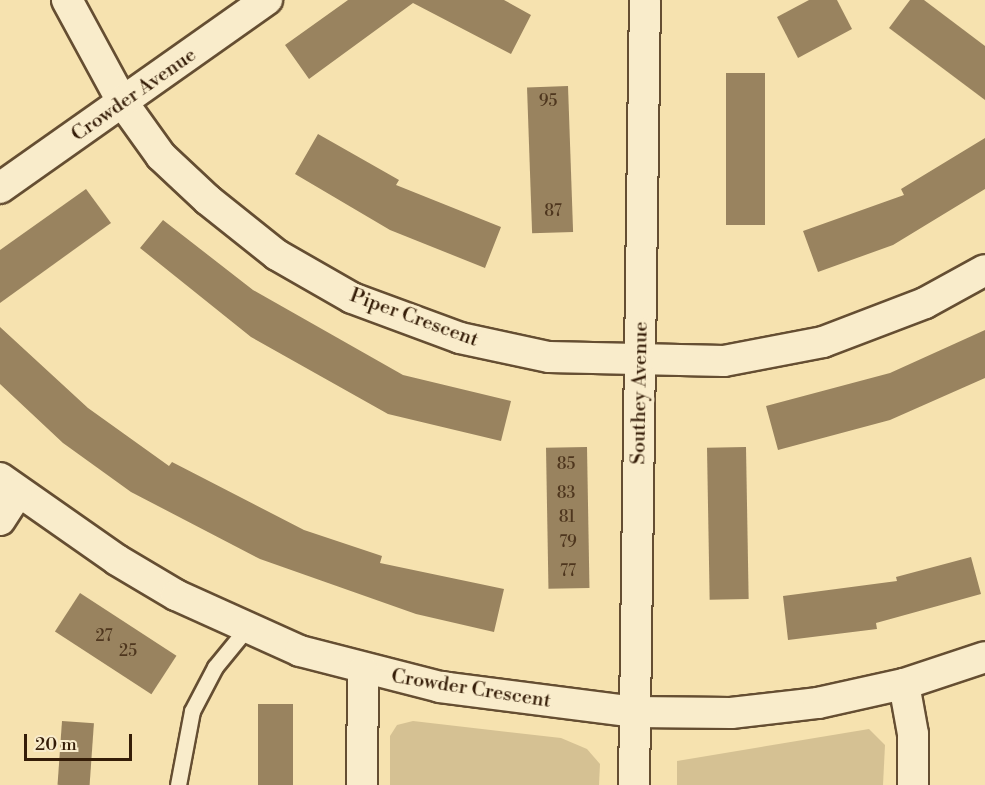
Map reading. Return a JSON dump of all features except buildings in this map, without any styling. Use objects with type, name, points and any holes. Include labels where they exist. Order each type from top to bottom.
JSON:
[{"type":"street","name":"Piper Crescent","points":[[67,0],[123,103],[161,156],[208,200],[277,255],[352,297],[460,338],[549,357],[640,362],[724,361],[824,342],[925,303],[985,270]]},
{"type":"street","name":"Crowder Avenue","points":[[0,188],[267,0]]},
{"type":"street","name":"Southey Avenue","points":[[634,785],[645,0]]},
{"type":"street","name":"Crowder Crescent","points":[[8,486],[127,566],[247,628],[363,670],[506,698],[634,712],[731,713],[818,704],[904,684],[985,657]]},
{"type":"street","points":[[0,520],[8,486]]},
{"type":"street","points":[[362,785],[363,670]]},
{"type":"street","points":[[904,684],[913,734],[913,785]]},
{"type":"lane","points":[[178,785],[192,711],[215,667],[247,628]]},
{"type":"shaded area","points":[[413,721],[561,738],[587,749],[600,764],[599,785],[390,785],[390,736],[397,725]]},
{"type":"shaded area","points":[[869,729],[885,745],[883,785],[677,785],[677,761]]}]
